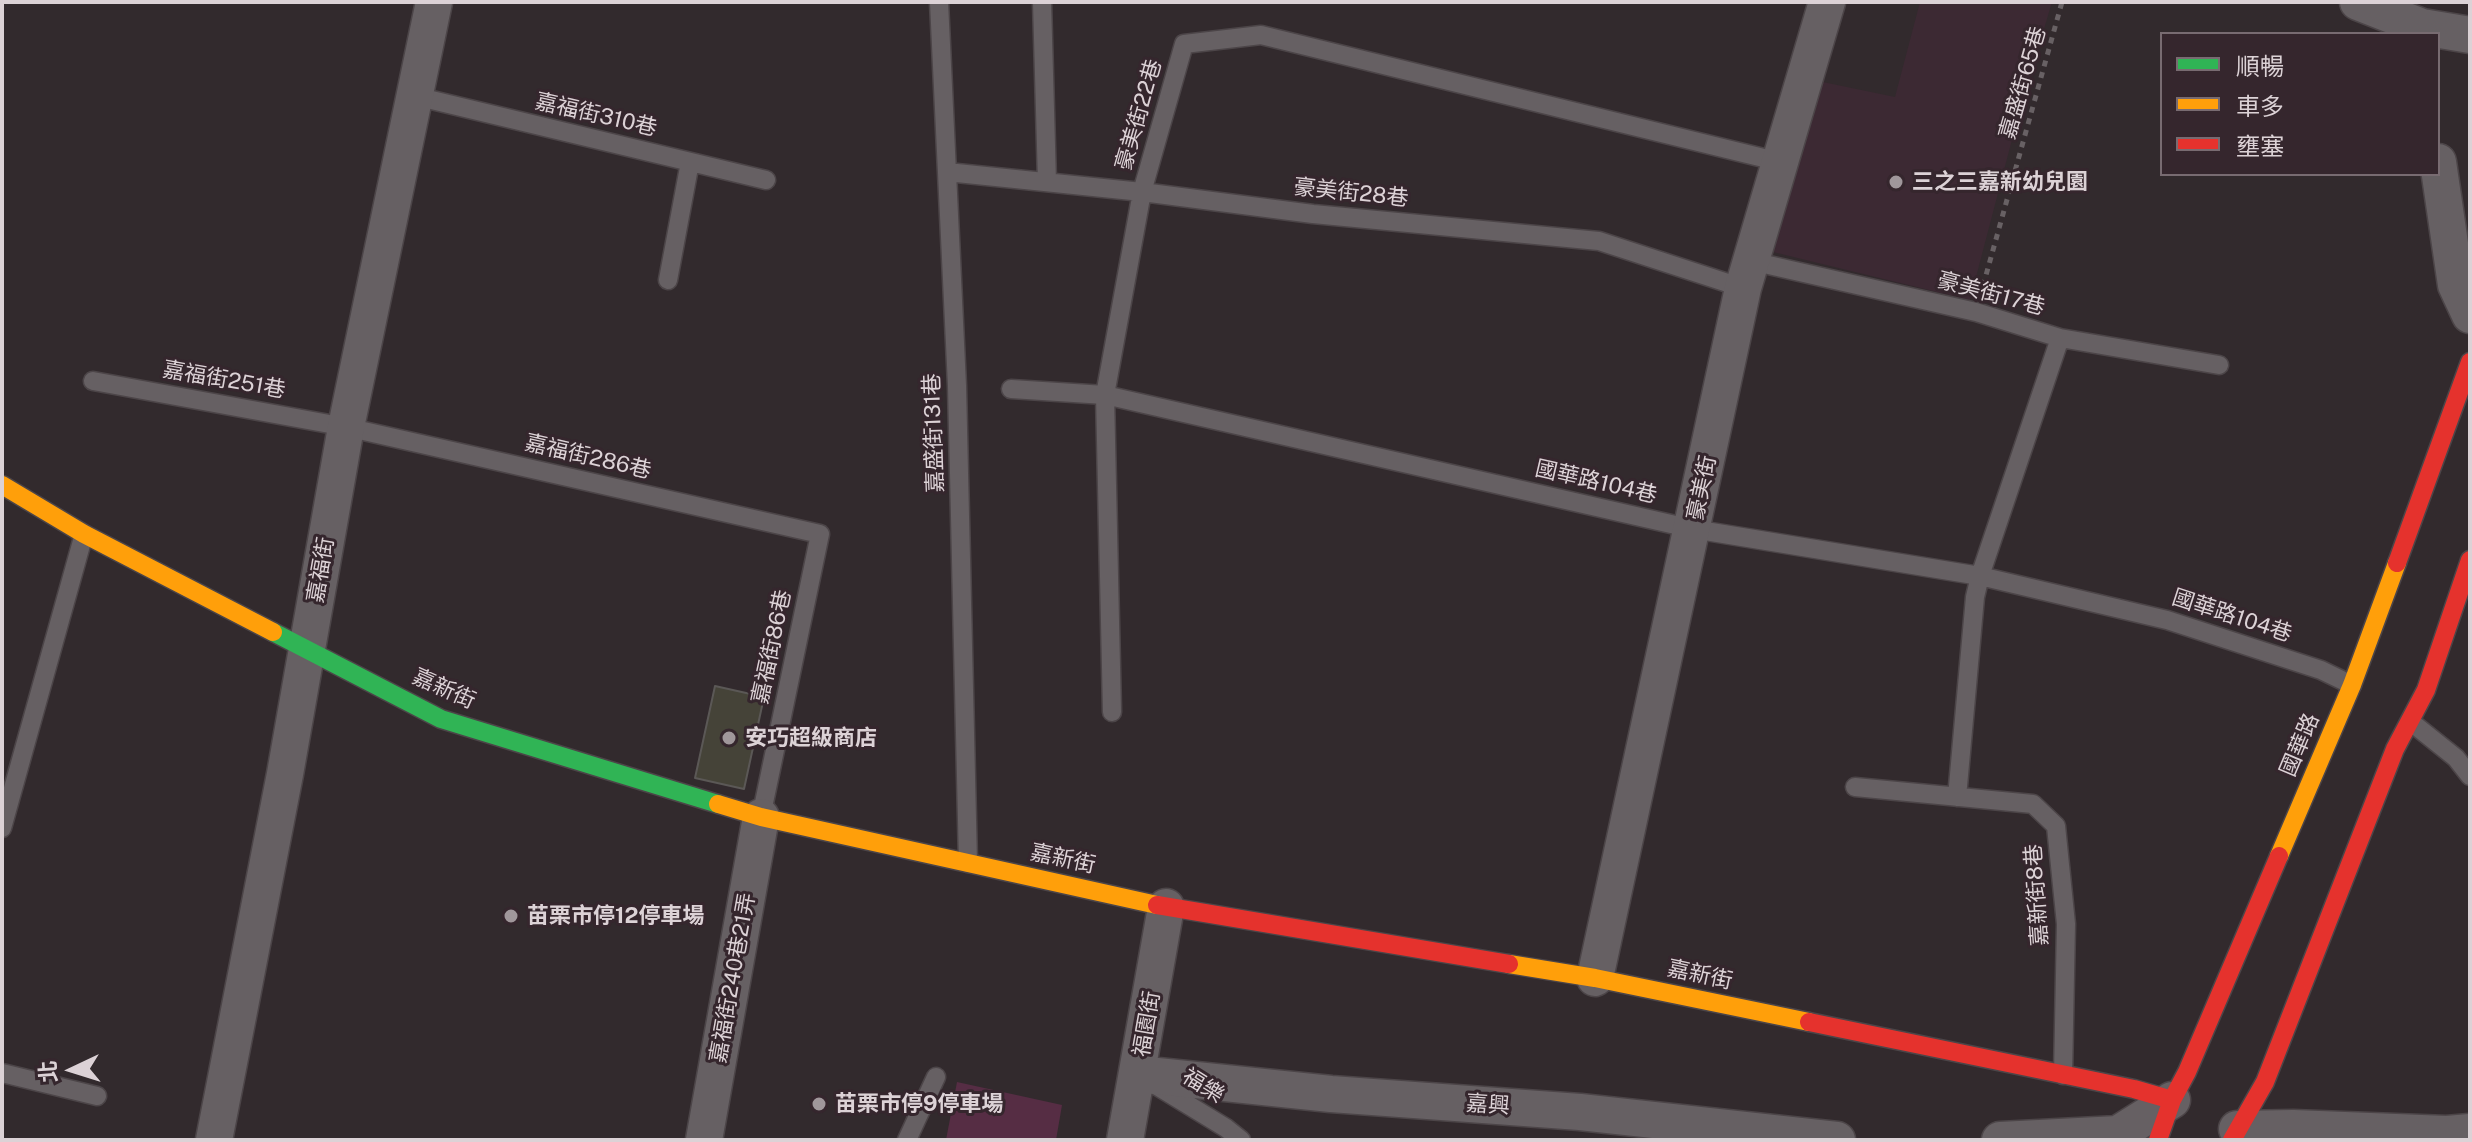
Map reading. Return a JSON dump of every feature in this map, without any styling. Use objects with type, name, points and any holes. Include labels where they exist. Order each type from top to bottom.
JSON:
[{"type":"street","name":"嘉福街","points":[[214,1140],[283,790],[346,427],[434,2]]},
{"type":"street","name":"豪美街","points":[[1595,978],[1747,275],[1827,2]]},
{"type":"street","points":[[2358,2],[2470,35]]},
{"type":"street","points":[[2440,176],[2456,285],[2470,315]]},
{"type":"street","name":"國華路","points":[[2158,1140],[2179,1103],[2187,1072],[2358,689],[2470,362]]},
{"type":"street","name":"嘉新街","points":[[2,485],[84,534],[441,719],[761,817],[1166,907],[1595,978],[2134,1089],[2179,1103]]},
{"type":"street","points":[[2235,1133],[2265,1082],[2405,718],[2426,690],[2470,560]]},
{"type":"street","name":"嘉福街240巷21弄","points":[[704,1140],[761,817]]},
{"type":"street","name":"福園街","points":[[1125,1140],[1166,907]]},
{"type":"street","name":"嘉興","points":[[1138,1074],[1331,1094],[1580,1112],[1837,1140]]},
{"type":"street","points":[[2000,1140],[2118,1134],[2179,1103]]},
{"type":"street","points":[[2235,1133],[2293,1128],[2455,1135]]},
{"type":"lane","name":"嘉盛街131巷","points":[[939,2],[957,386],[968,863]]},
{"type":"lane","points":[[1042,2],[1047,182]]},
{"type":"lane","name":"豪美街22巷","points":[[1112,712],[1105,395],[1142,192],[1184,44],[1261,35],[1780,162]]},
{"type":"lane","name":"嘉福街310巷","points":[[415,96],[766,180]]},
{"type":"lane","points":[[668,280],[690,162]]},
{"type":"lane","name":"豪美街28巷","points":[[947,172],[1313,214],[1599,241],[1747,275]]},
{"type":"lane","name":"豪美街17巷","points":[[1747,275],[1976,312],[2060,338],[2219,365]]},
{"type":"lane","points":[[1957,797],[1975,597],[2060,338]]},
{"type":"lane","name":"嘉福街251巷","points":[[93,381],[346,427]]},
{"type":"lane","name":"國華路104巷","points":[[1011,389],[1105,395],[1693,529],[1980,576],[2167,620],[2321,670],[2358,689]]},
{"type":"lane","name":"嘉福街286巷","points":[[346,427],[820,534]]},
{"type":"lane","points":[[2,828],[84,534]]},
{"type":"lane","name":"嘉福街86巷","points":[[761,817],[820,534]]},
{"type":"lane","points":[[2405,718],[2456,758],[2470,776]]},
{"type":"lane","name":"嘉新街8巷","points":[[1855,787],[2033,804],[2056,826],[2066,924],[2063,1075]]},
{"type":"lane","points":[[2,1073],[97,1096]]},
{"type":"lane","name":"福樂","points":[[1138,1074],[1241,1140]]},
{"type":"lane","points":[[907,1140],[936,1077]]},
{"type":"path","name":"嘉盛街65巷","points":[[1976,312],[2062,2]]},
{"type":"shaded area","name":"三之三嘉新幼兒園","points":[[1920,2],[2052,2],[1970,300],[1773,252],[1818,81],[1895,97]]},
{"type":"shaded area","points":[[957,1082],[1062,1105],[1056,1140],[946,1140]]},
{"type":"building","name":"安巧超級商店","points":[[715,686],[764,697],[744,789],[695,778]]},
{"type":"traffic: fast","points":[[273,632],[441,719],[718,804]]},
{"type":"traffic: slow","points":[[2,485],[84,534],[273,632]]},
{"type":"traffic: slow","points":[[2279,856],[2352,685],[2397,563]]},
{"type":"traffic: slow","points":[[718,804],[761,817],[1157,905]]},
{"type":"traffic: slow","points":[[1509,964],[1595,978],[1809,1022]]},
{"type":"traffic: jam","points":[[2397,563],[2470,362]]},
{"type":"traffic: jam","points":[[2232,1140],[2265,1082],[2395,749],[2426,690],[2470,560]]},
{"type":"traffic: jam","points":[[2158,1140],[2172,1100],[2187,1072],[2279,856]]},
{"type":"traffic: jam","points":[[1157,905],[1509,964]]},
{"type":"traffic: jam","points":[[1809,1022],[2134,1089],[2172,1100]]},
{"type":"place","name":"三之三嘉新幼兒園","points":[[1896,182]]},
{"type":"place","name":"安巧超級商店","points":[[729,738]]},
{"type":"place","name":"苗栗市停12停車場","points":[[511,916]]},
{"type":"place","name":"苗栗市停9停車場","points":[[819,1104]]}]
